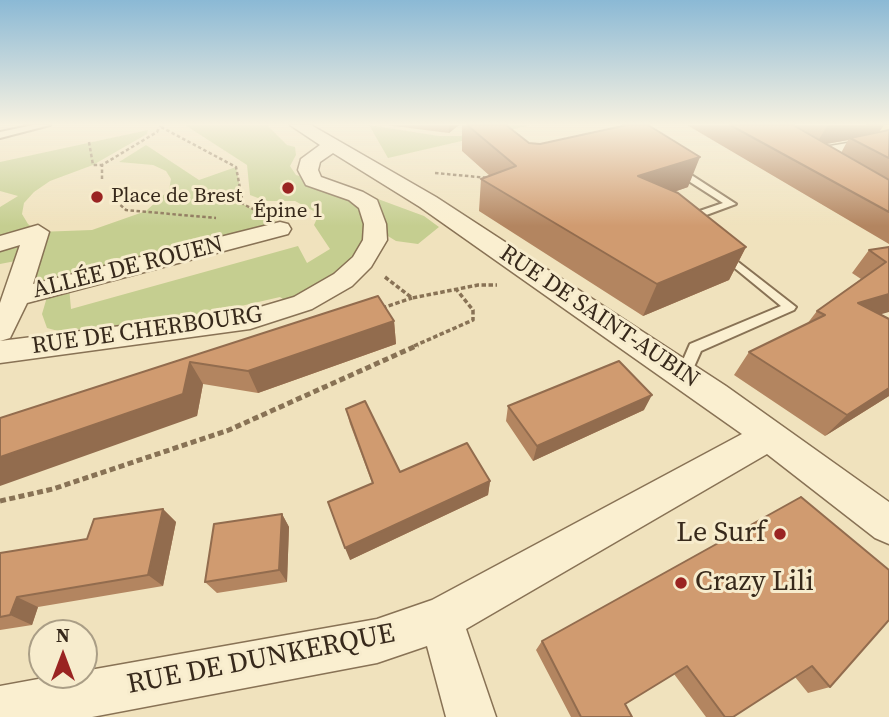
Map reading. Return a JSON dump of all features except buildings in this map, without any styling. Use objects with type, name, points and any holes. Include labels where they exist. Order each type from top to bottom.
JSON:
[{"type":"street","name":"RUE DE CHERBOURG","points":[[0,352],[250,319],[303,303],[343,280],[362,262],[375,240],[369,205],[350,192],[313,181],[307,170],[312,158]]},
{"type":"street","name":"RUE DE SAINT-AUBIN","points":[[354,158],[439,209],[684,374],[889,525]]},
{"type":"street","points":[[818,158],[843,173]]},
{"type":"street","name":"ALLÉE DE ROUEN","points":[[16,296],[280,229]]},
{"type":"street","points":[[0,244],[38,232],[16,296],[0,331]]},
{"type":"street","name":"RUE DE DUNKERQUE","points":[[0,710],[377,641],[440,619],[768,436]]},
{"type":"street","points":[[440,619],[471,717]]},
{"type":"lane","points":[[661,160],[731,204],[683,220],[694,229]]},
{"type":"lane","points":[[684,374],[695,348],[790,307],[715,246]]},
{"type":"path","points":[[92,158],[93,165],[102,165],[112,158]]},
{"type":"path","points":[[220,158],[236,167],[243,204],[259,213]]},
{"type":"path","points":[[102,165],[102,179]]},
{"type":"path","points":[[372,167],[417,170],[457,177],[492,177]]},
{"type":"path","points":[[116,201],[126,210],[223,219]]},
{"type":"path","points":[[362,262],[412,298]]},
{"type":"path","points":[[373,311],[412,298],[478,285],[497,285],[506,289]]},
{"type":"path","points":[[0,501],[53,489],[229,430],[473,320],[473,310],[456,289]]},
{"type":"green space","points":[[16,158],[104,158],[50,181],[24,203],[22,214],[28,224],[38,232],[92,230],[146,211],[169,190],[171,179],[166,171],[153,165],[119,162],[125,158],[166,158],[199,180],[236,167],[243,204],[259,213],[271,214],[280,229],[16,297],[26,259],[0,264],[0,207],[18,196],[0,191],[0,162]]},
{"type":"green space","points":[[237,158],[294,158],[290,166],[296,175],[378,199],[424,216],[439,227],[418,244],[396,241],[383,233],[362,262],[287,302],[280,297],[202,315],[58,331],[47,328],[42,314],[47,297],[69,287],[71,309],[298,246],[307,263],[330,249],[314,225],[319,214],[295,201],[266,201],[250,195],[247,165]]},
{"type":"place","name":"Épine 1","points":[[288,188]]},
{"type":"place","name":"Place de Brest","points":[[97,197]]},
{"type":"place","name":"Le Surf","points":[[780,534]]},
{"type":"place","name":"Crazy Lili","points":[[681,583]]}]
